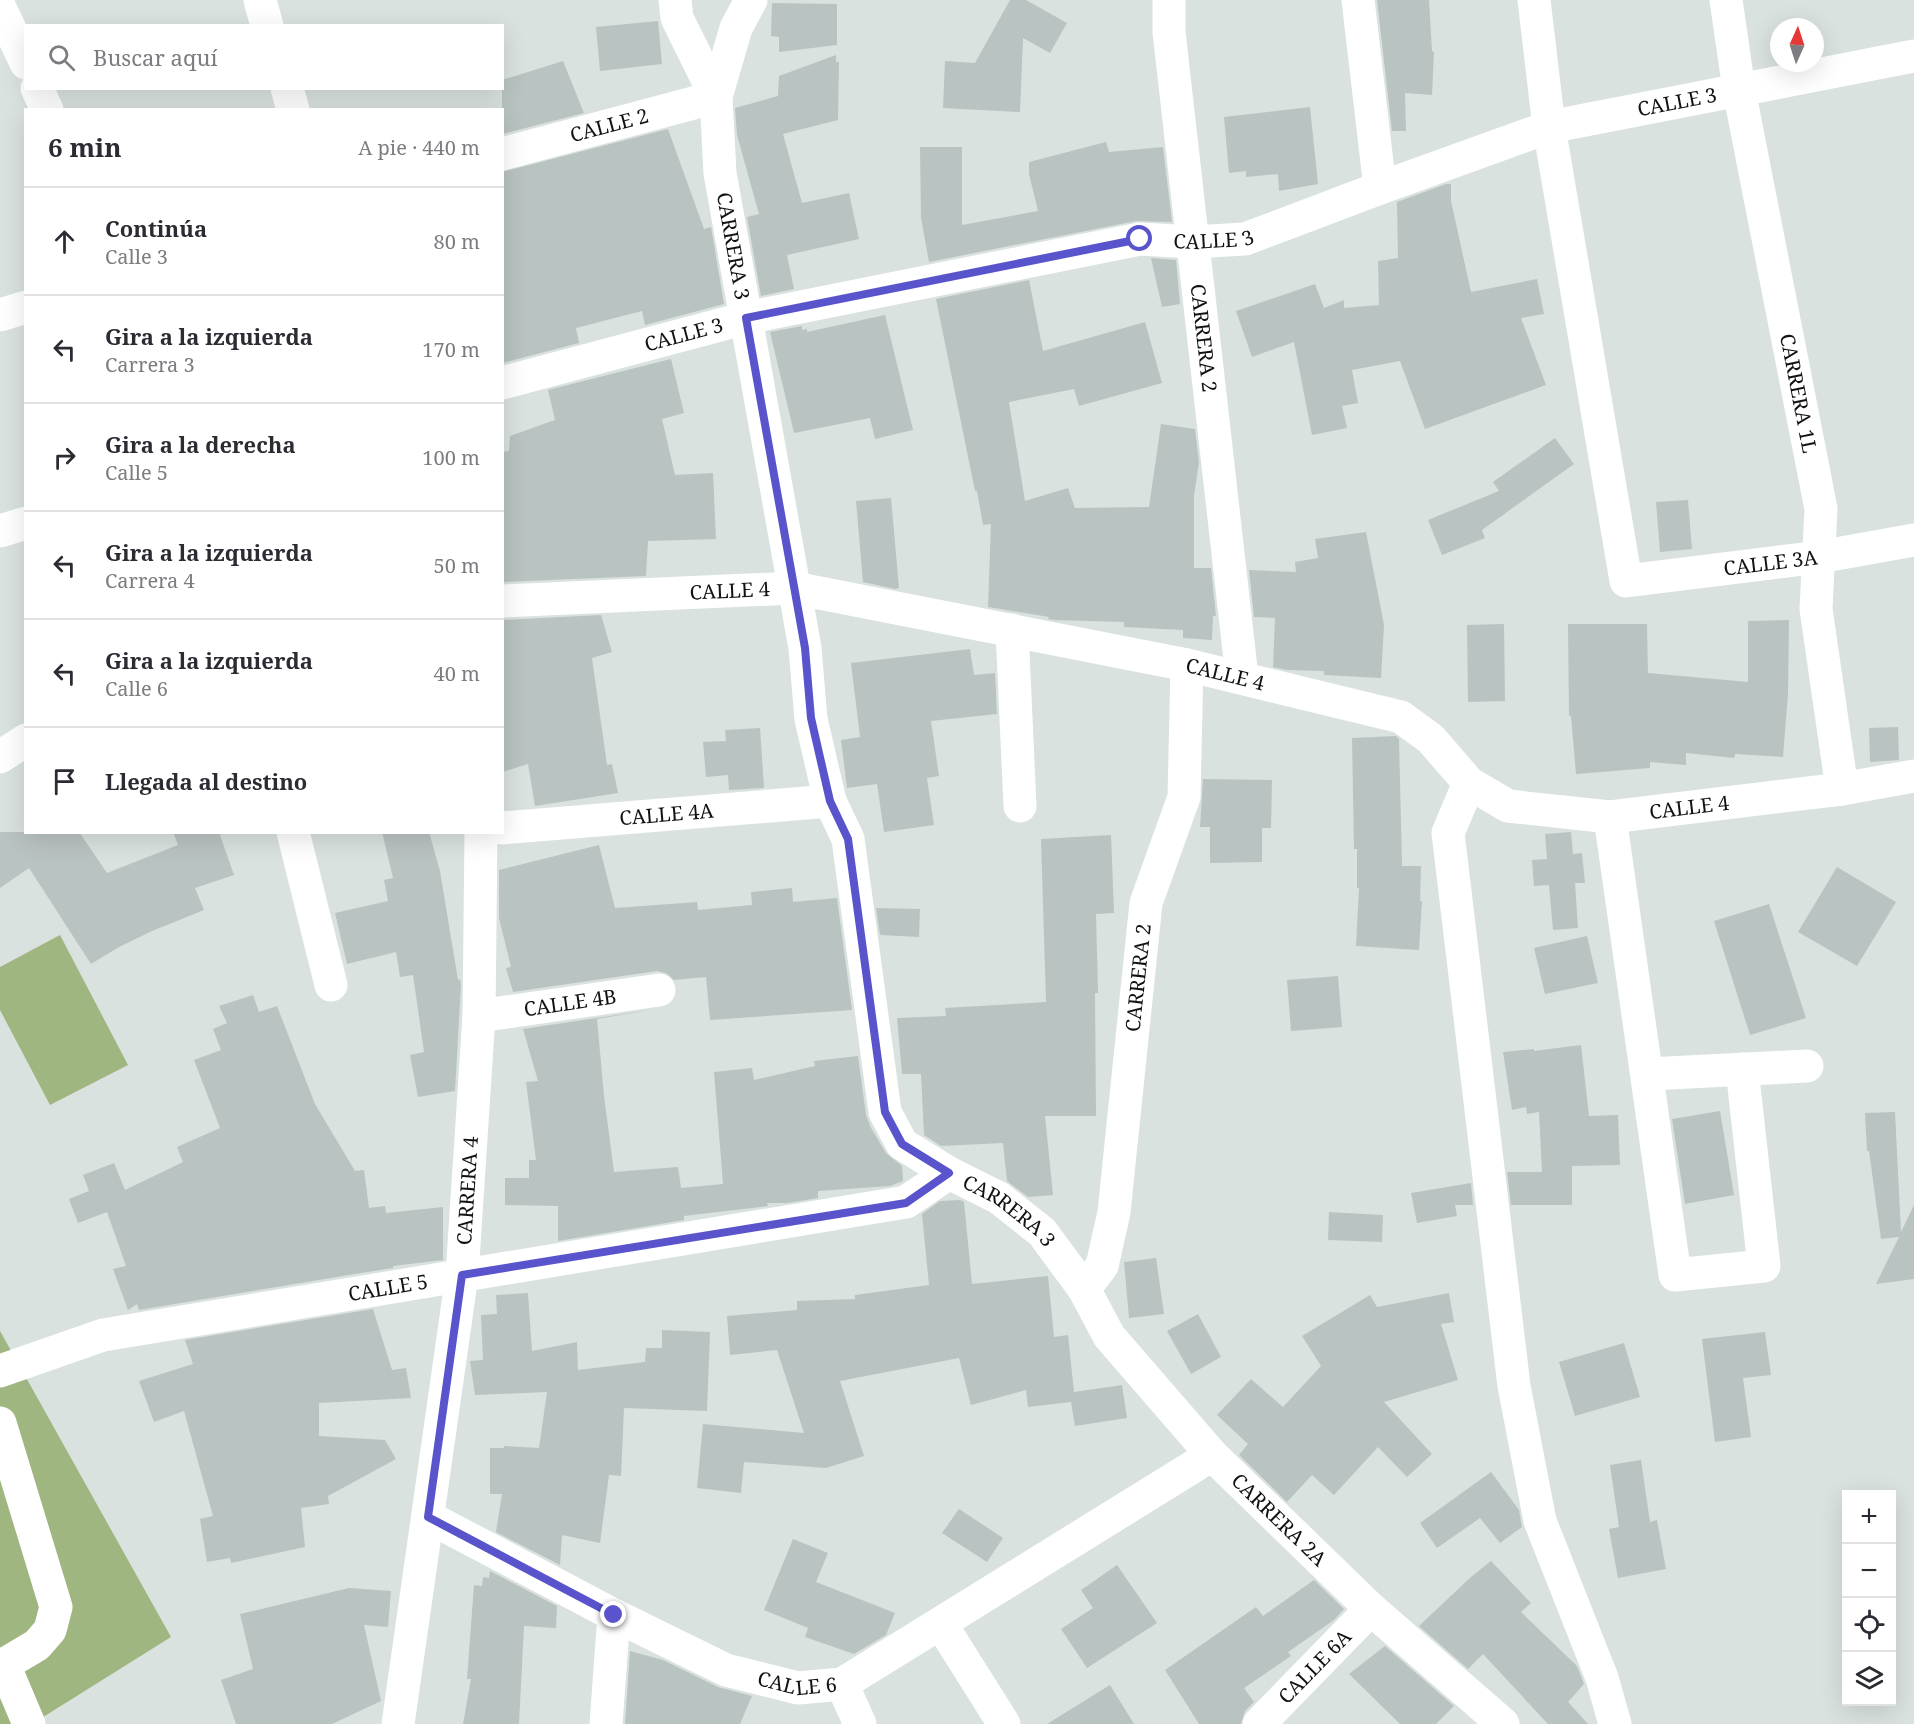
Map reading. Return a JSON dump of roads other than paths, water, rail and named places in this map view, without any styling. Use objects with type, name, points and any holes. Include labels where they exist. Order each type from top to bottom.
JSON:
[{"type":"street","points":[[260,0],[266,24]]},
{"type":"street","points":[[675,0],[677,18],[716,97]]},
{"type":"street","name":"CARRERA 3","points":[[751,0],[736,28],[716,97],[720,173],[805,648],[811,718],[830,801],[848,839],[885,1112],[902,1144],[949,1173],[999,1198],[1042,1232],[1084,1289]]},
{"type":"street","name":"CARRERA 2","points":[[1169,0],[1169,32],[1242,677]]},
{"type":"street","points":[[1358,0],[1380,188]]},
{"type":"street","points":[[1534,0],[1549,127]]},
{"type":"street","name":"CARRERA 1L","points":[[1726,0],[1739,90],[1821,509],[1816,609],[1842,789]]},
{"type":"street","points":[[0,8],[24,59]]},
{"type":"street","name":"CALLE 3","points":[[504,382],[746,318],[1140,239],[1193,242],[1245,239],[1549,127],[1914,56]]},
{"type":"street","points":[[39,90],[46,108]]},
{"type":"street","points":[[288,90],[293,108]]},
{"type":"street","name":"CALLE 2","points":[[504,153],[716,97]]},
{"type":"street","name":"CALLE 3A","points":[[1549,127],[1626,581],[1819,556],[1914,540]]},
{"type":"street","points":[[0,315],[24,308]]},
{"type":"street","points":[[0,531],[24,524]]},
{"type":"street","name":"CALLE 4","points":[[504,601],[794,588],[1187,665],[1401,717],[1431,739],[1469,783],[1508,806],[1610,817],[1842,789],[1914,777]]},
{"type":"street","points":[[1012,630],[1020,806]]},
{"type":"street","name":"CARRERA 2","points":[[1084,1289],[1102,1266],[1114,1212],[1146,903],[1184,797],[1187,665]]},
{"type":"street","points":[[0,757],[24,741]]},
{"type":"street","points":[[1469,783],[1448,834],[1514,1386],[1540,1521],[1602,1678],[1615,1724]]},
{"type":"street","name":"CALLE 4A","points":[[504,828],[830,801]]},
{"type":"street","points":[[1610,817],[1675,1275],[1764,1266],[1742,1069]]},
{"type":"street","points":[[293,834],[331,985]]},
{"type":"street","name":"CARRERA 4","points":[[398,1724],[462,1275],[479,1016],[481,834]]},
{"type":"street","name":"CALLE 4B","points":[[479,1016],[659,990]]},
{"type":"street","points":[[1648,1074],[1807,1066]]},
{"type":"street","name":"CALLE 5","points":[[0,1371],[103,1335],[906,1203],[949,1173]]},
{"type":"street","name":"CARRERA 2A","points":[[1084,1289],[1109,1336],[1212,1455],[1371,1609],[1503,1724]]},
{"type":"street","points":[[0,1423],[56,1607],[50,1630],[37,1645],[2,1666],[29,1724]]},
{"type":"street","name":"CALLE 6","points":[[428,1517],[614,1615],[726,1670],[798,1688],[842,1684],[1212,1455]]},
{"type":"street","name":"CALLE 6A","points":[[1259,1724],[1371,1609]]},
{"type":"street","points":[[606,1724],[614,1615]]},
{"type":"street","points":[[941,1624],[1004,1724]]},
{"type":"street","points":[[842,1684],[860,1724]]}]
